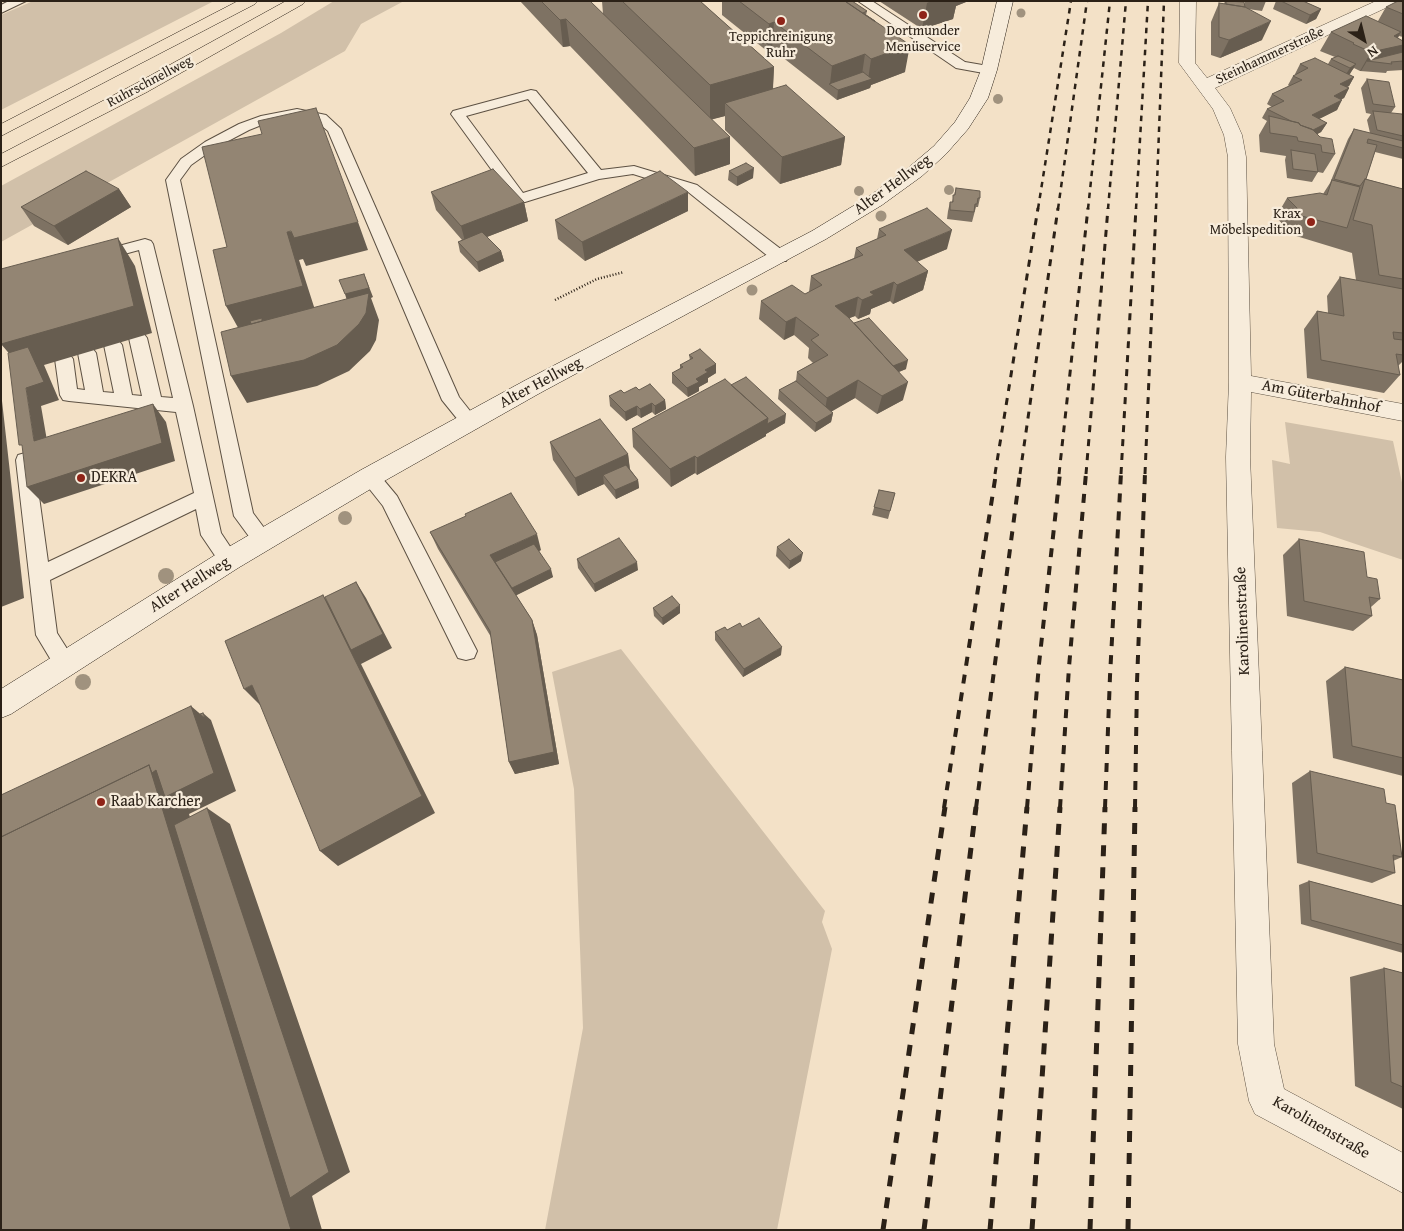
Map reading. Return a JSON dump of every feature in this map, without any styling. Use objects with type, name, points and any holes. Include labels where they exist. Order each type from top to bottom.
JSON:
[{"type":"highway","name":"Ruhrschnellweg","points":[[1,131],[250,1]]},
{"type":"highway","name":"Ruhrschnellweg","points":[[1,161],[141,88],[298,1]]},
{"type":"street","name":"Alter Hellweg","points":[[1,705],[229,560],[370,477],[469,421],[780,257],[875,201],[908,178],[940,150],[962,125],[979,98],[1005,1]]},
{"type":"street","name":"Karolinenstraße","points":[[1188,1],[1187,63],[1221,108],[1233,135],[1237,157],[1240,382],[1239,486],[1256,1044],[1268,1101],[1403,1174]]},
{"type":"street","name":"Steinhammerstraße","points":[[1205,86],[1389,1]]},
{"type":"street","name":"Am Güterbahnhof","points":[[1240,382],[1403,413]]},
{"type":"lane","points":[[1,9],[20,1]]},
{"type":"lane","points":[[864,1],[961,65],[988,70]]},
{"type":"lane","points":[[597,175],[531,94],[458,114],[520,199],[597,175],[634,170],[692,188],[780,257]]},
{"type":"lane","points":[[262,540],[244,516],[173,180],[186,162],[210,145],[244,127],[266,119],[297,113],[321,118],[334,129],[451,400],[469,421]]},
{"type":"lane","points":[[121,270],[109,253],[145,244],[184,406],[211,535],[229,560]]},
{"type":"lane","points":[[138,338],[153,403]]},
{"type":"lane","points":[[113,345],[124,400]]},
{"type":"lane","points":[[87,353],[95,397]]},
{"type":"lane","points":[[64,360],[70,395],[184,406]]},
{"type":"lane","points":[[23,443],[47,635],[65,663]]},
{"type":"lane","points":[[370,477],[390,501],[466,650]]},
{"type":"lane","points":[[39,576],[204,497]]},
{"type":"path","points":[[555,300],[597,280],[624,272]]},
{"type":"shaded area","points":[[33,1],[214,1],[1,110],[1,15]]},
{"type":"shaded area","points":[[334,1],[404,1],[361,24],[345,51],[1,242],[1,186],[281,33]]},
{"type":"shaded area","points":[[1285,422],[1393,441],[1403,487],[1403,560],[1320,532],[1277,528],[1272,460],[1290,464]]},
{"type":"shaded area","points":[[621,649],[825,911],[822,922],[832,949],[777,1230],[545,1230],[583,1028],[574,789],[552,672]]},
{"type":"building","points":[[541,1],[590,1],[730,137],[694,148],[566,19],[560,20]]},
{"type":"building","points":[[622,1],[700,1],[774,67],[710,85]]},
{"type":"building","points":[[739,1],[845,1],[910,45],[871,59],[865,54],[832,66],[774,22],[769,24]]},
{"type":"building","points":[[852,1],[867,11],[863,13],[875,21],[846,2]]},
{"type":"building","points":[[1226,1],[1244,2],[1245,7],[1226,4]]},
{"type":"building","points":[[1281,1],[1303,1],[1321,9],[1310,15]]},
{"type":"building","points":[[1398,1],[1403,1],[1403,14],[1386,7]]},
{"type":"building","points":[[1219,3],[1245,7],[1271,21],[1229,40],[1219,37]]},
{"type":"building","points":[[1366,16],[1401,32],[1394,36],[1403,41],[1403,45],[1371,52],[1331,32]]},
{"type":"building","points":[[1403,52],[1403,61],[1391,62],[1392,64],[1367,61]]},
{"type":"building","points":[[1338,56],[1356,64],[1350,68],[1331,59]]},
{"type":"building","points":[[1315,58],[1354,77],[1340,84],[1349,88],[1334,96],[1342,100],[1312,115],[1327,123],[1313,130],[1267,109],[1284,101],[1272,94],[1302,80],[1293,76],[1308,68],[1300,64]]},
{"type":"building","points":[[863,72],[872,79],[838,90],[829,84]]},
{"type":"building","points":[[1367,79],[1389,82],[1395,107],[1373,104]]},
{"type":"building","points":[[786,85],[845,137],[782,157],[725,103]]},
{"type":"building","points":[[316,108],[358,222],[294,238],[291,231],[287,232],[303,286],[226,306],[213,250],[227,247],[202,147],[262,134],[258,121]]},
{"type":"building","points":[[1373,111],[1402,114],[1403,136],[1377,130]]},
{"type":"building","points":[[1269,116],[1299,123],[1312,129],[1320,137],[1332,139],[1335,154],[1322,152],[1321,145],[1298,141],[1297,137],[1270,133]]},
{"type":"building","points":[[1354,129],[1403,141],[1403,148],[1368,139],[1367,143],[1377,145],[1366,179],[1360,186],[1334,179]]},
{"type":"building","points":[[1291,150],[1315,154],[1318,172],[1293,169]]},
{"type":"building","points":[[746,163],[754,168],[737,177],[729,171]]},
{"type":"building","points":[[493,169],[524,202],[461,226],[431,192]]},
{"type":"building","points":[[86,171],[119,189],[54,226],[21,207]]},
{"type":"building","points":[[660,171],[688,192],[582,242],[555,220]]},
{"type":"building","points":[[1365,179],[1403,189],[1403,279],[1379,275],[1372,225],[1353,220]]},
{"type":"building","points":[[1332,180],[1360,187],[1347,228],[1294,214],[1297,208],[1287,198],[1320,193],[1327,195]]},
{"type":"building","points":[[956,188],[980,191],[980,198],[978,198],[977,204],[975,204],[974,212],[950,210],[950,202],[953,202]]},
{"type":"building","points":[[927,208],[952,230],[904,250],[928,271],[897,285],[894,282],[870,292],[874,295],[862,300],[858,297],[835,306],[848,317],[908,382],[882,396],[858,380],[827,398],[797,372],[828,355],[811,340],[819,335],[796,317],[786,322],[761,301],[792,285],[805,294],[822,285],[811,276],[863,255],[856,248],[886,235],[879,229]]},
{"type":"building","points":[[482,232],[501,251],[477,262],[458,242]]},
{"type":"building","points":[[118,238],[134,306],[1,344],[1,269]]},
{"type":"building","points":[[364,274],[369,288],[345,294],[339,280]]},
{"type":"building","points":[[1340,277],[1403,289],[1403,333],[1393,332],[1394,339],[1403,340],[1403,355],[1396,354],[1400,375],[1321,360],[1317,311],[1344,316]]},
{"type":"building","points":[[369,293],[366,313],[359,324],[337,345],[304,360],[231,376],[221,332]]},
{"type":"building","points":[[262,318],[262,321],[251,324],[250,321]]},
{"type":"building","points":[[869,318],[908,360],[893,366],[854,323]]},
{"type":"building","points":[[28,347],[44,382],[26,388],[34,441],[153,404],[162,443],[27,487],[22,445],[19,445],[8,353]]},
{"type":"building","points":[[700,349],[716,364],[705,370],[708,372],[696,379],[699,382],[687,388],[672,373],[683,367],[680,365],[693,358],[689,355]]},
{"type":"building","points":[[746,377],[786,414],[767,424],[768,418],[731,385]]},
{"type":"building","points":[[725,379],[768,418],[697,458],[695,456],[670,469],[632,429]]},
{"type":"building","points":[[796,381],[833,413],[816,423],[779,390]]},
{"type":"building","points":[[650,384],[665,400],[655,406],[652,403],[640,409],[637,406],[625,412],[609,396],[621,390],[624,393],[636,387],[639,390]]},
{"type":"building","points":[[600,419],[628,454],[575,478],[550,442]]},
{"type":"building","points":[[626,465],[638,480],[615,490],[603,475]]},
{"type":"building","points":[[879,490],[895,493],[890,511],[874,507]]},
{"type":"building","points":[[511,493],[537,534],[490,555],[532,620],[554,752],[509,762],[490,631],[430,532]]},
{"type":"building","points":[[619,538],[637,562],[594,584],[577,559]]},
{"type":"building","points":[[789,539],[803,553],[790,561],[777,547]]},
{"type":"building","points":[[1299,539],[1364,552],[1367,577],[1377,579],[1380,599],[1369,597],[1372,616],[1304,601]]},
{"type":"building","points":[[534,544],[551,569],[512,588],[495,562]]},
{"type":"building","points":[[356,582],[383,634],[351,650],[325,597]]},
{"type":"building","points":[[323,595],[422,796],[320,851],[252,685],[244,689],[225,641]]},
{"type":"building","points":[[672,596],[680,605],[662,618],[653,608]]},
{"type":"building","points":[[759,618],[782,647],[744,669],[715,632],[725,627],[727,630],[740,623],[742,627]]},
{"type":"building","points":[[1345,667],[1403,680],[1403,758],[1352,746]]},
{"type":"building","points":[[191,706],[214,773],[165,797],[156,770],[152,773],[149,765],[1,837],[1,795]]},
{"type":"building","points":[[149,765],[291,1230],[1,1230],[1,837]]},
{"type":"building","points":[[1310,771],[1384,789],[1386,803],[1395,805],[1402,857],[1393,855],[1395,873],[1317,853]]},
{"type":"building","points":[[207,808],[329,1172],[290,1198],[174,825]]},
{"type":"building","points":[[1309,881],[1403,906],[1403,945],[1311,920]]},
{"type":"building","points":[[1384,968],[1403,973],[1403,1087],[1391,1082]]},
{"type":"railway","points":[[1038,209],[1071,1]]},
{"type":"railway","points":[[1058,209],[1087,1]]},
{"type":"railway","points":[[1088,209],[1110,1]]},
{"type":"railway","points":[[1108,209],[1126,1]]},
{"type":"railway","points":[[1136,209],[1148,1]]},
{"type":"railway","points":[[1156,209],[1164,1]]},
{"type":"railway","points":[[995,474],[1038,208]]},
{"type":"railway","points":[[1020,474],[1058,208]]},
{"type":"railway","points":[[1059,474],[1088,208]]},
{"type":"railway","points":[[1086,474],[1108,208]]},
{"type":"railway","points":[[1121,474],[1136,208]]},
{"type":"railway","points":[[1145,474],[1156,208]]},
{"type":"railway","points":[[944,808],[996,473]]},
{"type":"railway","points":[[976,808],[1020,473]]},
{"type":"railway","points":[[1027,808],[1039,664],[1060,473]]},
{"type":"railway","points":[[1060,808],[1069,667],[1086,473]]},
{"type":"railway","points":[[1105,808],[1121,473]]},
{"type":"railway","points":[[1135,808],[1137,682],[1145,473]]},
{"type":"railway","points":[[883,1230],[945,807]]},
{"type":"railway","points":[[924,1230],[976,807]]},
{"type":"railway","points":[[990,1230],[1027,807]]},
{"type":"railway","points":[[1032,1230],[1060,807]]},
{"type":"railway","points":[[1090,1230],[1105,807]]},
{"type":"railway","points":[[1128,1230],[1135,807]]},
{"type":"place","name":"Dortmunder Menüservice","points":[[923,15]]},
{"type":"place","name":"Teppichreinigung Ruhr","points":[[781,21]]},
{"type":"place","name":"Krax Möbelspedition","points":[[1311,222]]},
{"type":"place","name":"DEKRA","points":[[81,478]]},
{"type":"place","name":"Raab Karcher","points":[[101,802]]}]
